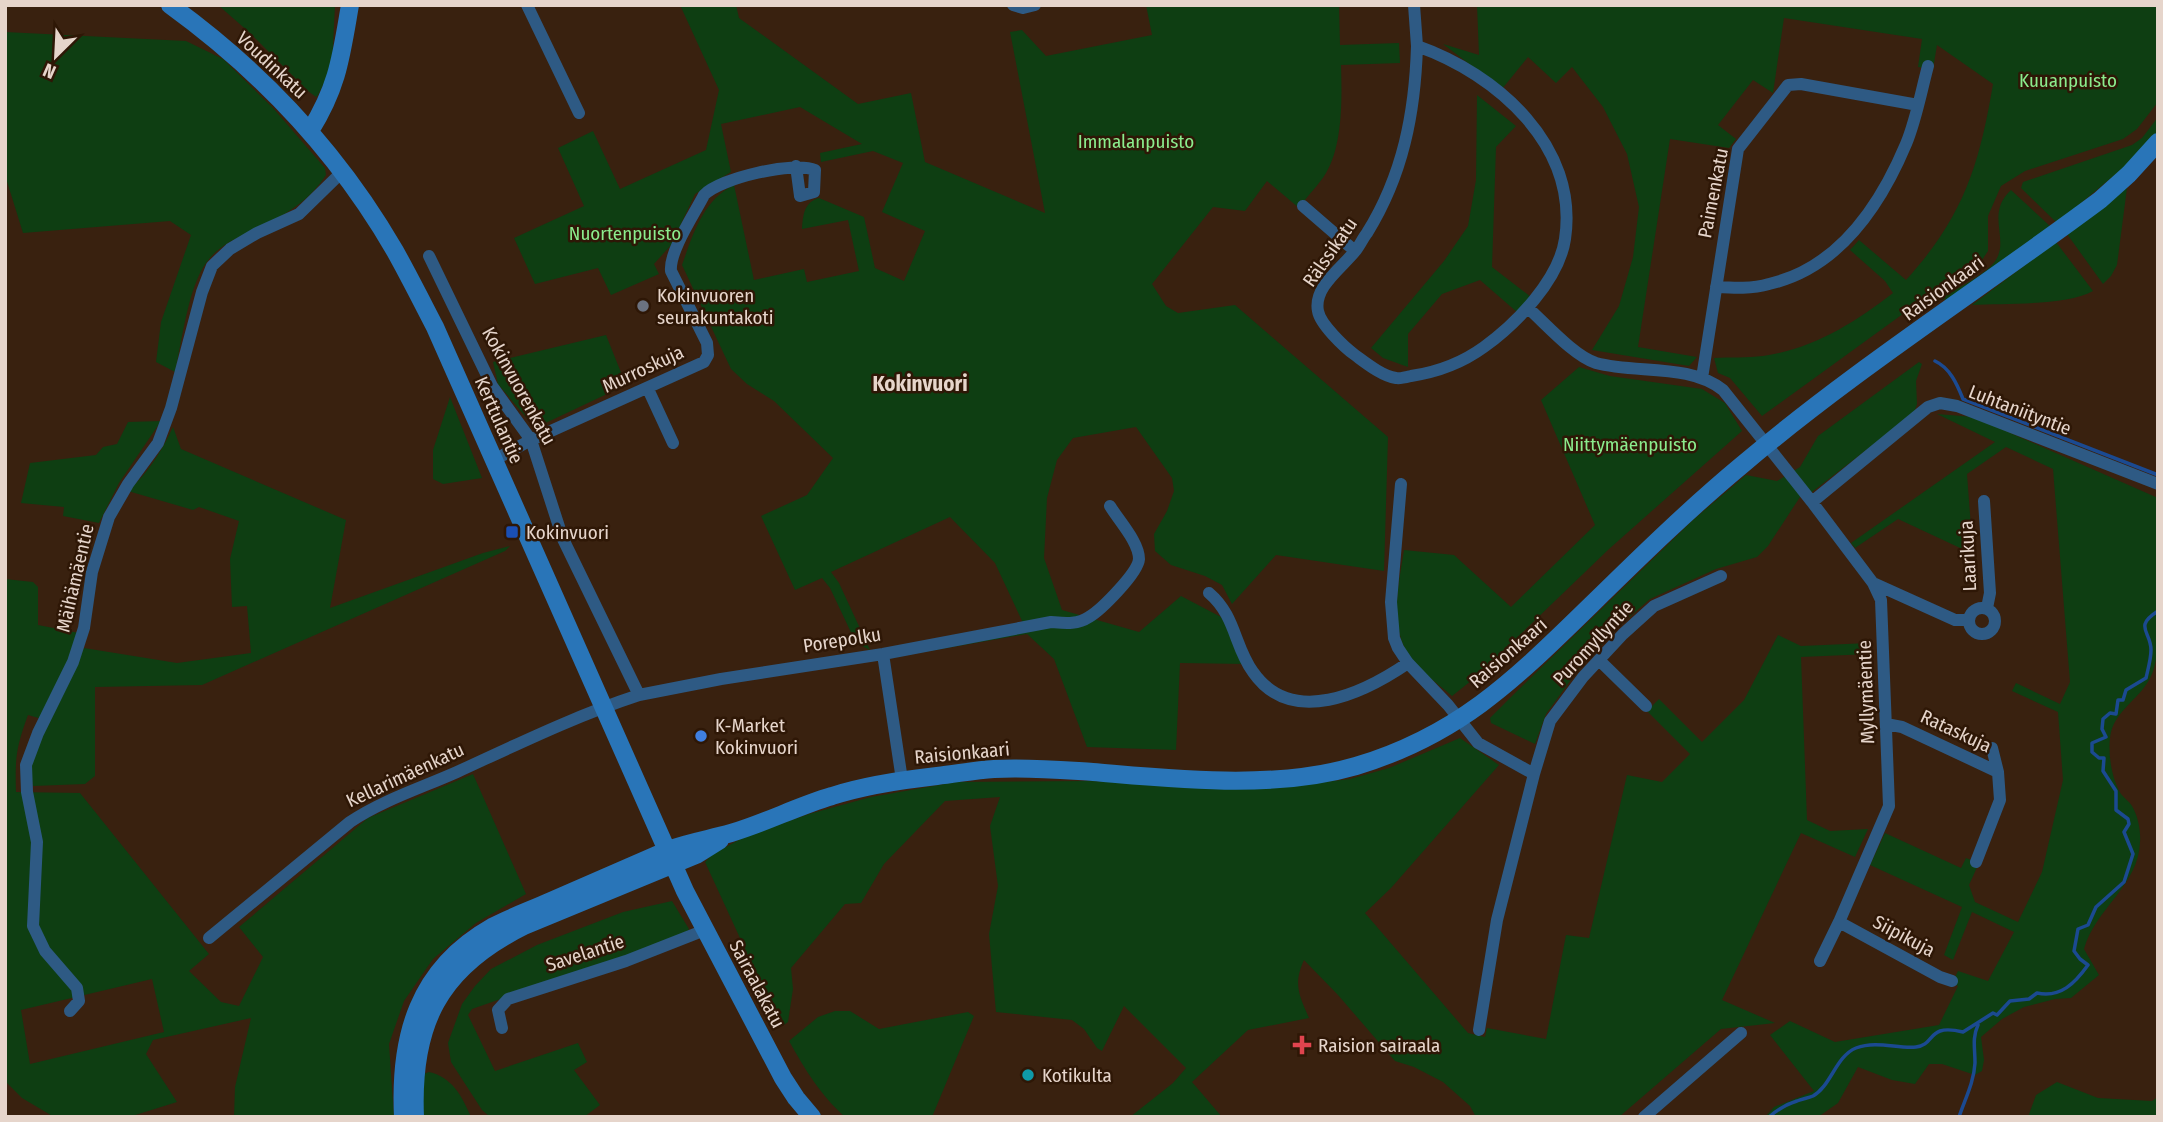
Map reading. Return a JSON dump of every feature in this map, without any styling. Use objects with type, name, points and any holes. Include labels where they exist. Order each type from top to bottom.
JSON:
[{"type":"main road","name":"Voudinkatu","points":[[170,5],[264,83],[310,131]]},
{"type":"main road","points":[[310,131],[336,80],[350,5]]},
{"type":"main road","name":"Kerttulantie","points":[[310,131],[395,251],[435,327],[671,857]]},
{"type":"main road","name":"Raisionkaari","points":[[415,1117],[414,1087],[420,1042],[437,1001],[459,970],[479,952],[516,930],[671,857],[690,842],[733,832],[835,794],[902,780],[994,769],[1043,769],[1205,779],[1298,777],[1352,767],[1382,757],[1460,720],[1502,690],[1700,501],[1767,444],[2100,200],[2129,174],[2158,142]]},
{"type":"main road","name":"Raisionkaari","points":[[403,1117],[402,1066],[415,1013],[429,985],[455,954],[480,935],[507,920],[671,857]]},
{"type":"main road","name":"Sairaalakatu","points":[[671,857],[705,930],[783,1078],[812,1117]]},
{"type":"street","points":[[527,5],[579,113]]},
{"type":"street","points":[[1013,5],[1023,8],[1035,5]]},
{"type":"street","name":"Rälssikatu","points":[[1413,5],[1417,46],[1415,95],[1396,175],[1381,211],[1355,251],[1318,296],[1318,312],[1330,331],[1349,351],[1370,366],[1396,379],[1433,372],[1470,357],[1503,333],[1528,308],[1551,275],[1565,242],[1567,211],[1561,177],[1546,142],[1523,112],[1488,84],[1434,52],[1417,46]]},
{"type":"street","points":[[1716,287],[1751,288],[1791,278],[1829,256],[1848,240],[1872,210],[1907,142],[1927,66]]},
{"type":"street","name":"Paimenkatu","points":[[1702,378],[1738,149],[1788,85],[1801,84],[1918,105]]},
{"type":"street","name":"Murroskuja","points":[[494,460],[531,440],[704,362],[708,355],[707,343],[670,271],[670,264],[710,188],[742,177],[796,166]]},
{"type":"street","name":"Mäihämäentie","points":[[70,1011],[79,1001],[77,988],[45,951],[33,926],[37,842],[27,792],[26,765],[38,733],[73,662],[84,628],[92,572],[109,517],[128,484],[158,443],[172,408],[202,292],[212,266],[239,243],[299,214],[341,173]]},
{"type":"street","points":[[1303,206],[1355,251]]},
{"type":"street","name":"Kokinvuorenkatu","points":[[429,256],[492,386],[531,440],[563,539],[639,695]]},
{"type":"street","points":[[1528,308],[1576,351],[1596,363],[1702,378]]},
{"type":"street","name":"Myllymäentie","points":[[1702,378],[1723,390],[1767,444],[1873,583],[1881,600],[1889,806],[1820,961]]},
{"type":"street","points":[[648,389],[673,443]]},
{"type":"street","name":"Luhtaniityntie","points":[[1812,502],[1928,407],[1940,402],[1976,412],[2158,484]]},
{"type":"street","points":[[1401,484],[1391,602],[1392,624],[1398,648],[1478,743],[1534,774]]},
{"type":"street","name":"Laarikuja","points":[[1984,501],[1990,593],[1987,608]]},
{"type":"street","name":"Porepolku","points":[[639,695],[721,679],[883,654],[1051,622],[1071,624],[1089,618],[1134,573],[1139,561],[1137,548],[1110,506]]},
{"type":"street","name":"Puromyllyntie","points":[[1479,1030],[1497,920],[1550,721],[1583,677],[1623,634],[1654,606],[1721,576]]},
{"type":"street","name":"Laarikuja","points":[[1873,583],[1955,620],[1969,620]]},
{"type":"street","points":[[1209,593],[1222,604],[1252,671],[1285,698],[1312,703],[1348,695],[1408,663]]},
{"type":"street","points":[[1987,608],[1993,613],[1995,621],[1990,631],[1974,631],[1969,620],[1975,610],[1987,608]]},
{"type":"street","points":[[883,654],[902,780]]},
{"type":"street","points":[[1599,660],[1646,706]]},
{"type":"street","points":[[605,707],[639,695]]},
{"type":"street","name":"Kellarimäenkatu","points":[[209,938],[350,821],[367,811],[551,727],[605,707]]},
{"type":"street","name":"Rataskuja","points":[[1886,724],[1902,727],[1998,772],[2000,800],[1976,862]]},
{"type":"street","points":[[1992,748],[1998,772]]},
{"type":"street","name":"Siipikuja","points":[[1839,922],[1952,981]]},
{"type":"street","name":"Savelantie","points":[[502,1028],[498,1010],[508,999],[625,961],[705,930]]},
{"type":"street","points":[[1644,1117],[1741,1033]]},
{"type":"green space","points":[[218,5],[335,5],[332,67],[318,95],[316,97],[308,91]]},
{"type":"green space","points":[[680,5],[736,5],[739,18],[858,104],[911,93],[925,162],[1045,213],[1010,32],[1022,30],[1046,56],[1152,35],[1146,5],[1339,5],[1340,45],[1399,43],[1400,63],[1341,65],[1340,120],[1336,149],[1326,173],[1299,208],[1267,181],[1245,211],[1213,207],[1152,284],[1166,306],[1178,313],[1235,305],[1388,437],[1384,571],[1276,555],[1232,604],[1222,585],[1205,576],[1171,565],[1155,551],[1154,534],[1174,491],[1172,478],[1136,427],[1073,438],[1057,460],[1047,498],[1044,558],[1062,610],[1139,632],[1181,596],[1221,617],[1247,664],[1180,663],[1176,750],[1087,747],[1054,659],[1027,634],[907,655],[1023,623],[995,563],[950,517],[831,572],[839,583],[870,650],[856,643],[830,588],[822,578],[795,590],[761,516],[807,495],[833,458],[774,401],[747,384],[731,369],[682,265],[695,230],[707,209],[723,191],[734,185],[754,280],[804,269],[807,282],[859,271],[848,220],[802,229],[807,206],[819,198],[864,217],[875,268],[904,281],[925,231],[882,212],[903,163],[873,151],[821,162],[820,153],[862,144],[800,107],[721,124],[731,172],[695,194],[671,245],[654,264],[659,274],[611,295],[598,268],[535,284],[514,238],[584,206],[558,148],[593,131],[620,189],[706,150],[719,90]]},
{"type":"green space","name":"Kuuanpuisto","points":[[1477,5],[2158,5],[2158,102],[2137,129],[2123,139],[2025,171],[2001,186],[1988,216],[1988,251],[1980,263],[1929,295],[1762,416],[1730,378],[1718,373],[1714,358],[1781,353],[1816,341],[1863,315],[1893,293],[1885,281],[1850,250],[1859,240],[1906,280],[1926,257],[1966,190],[1982,141],[1993,84],[1937,45],[1933,69],[1918,67],[1922,39],[1784,18],[1773,93],[1753,80],[1718,125],[1736,139],[1729,148],[1670,139],[1638,347],[1697,357],[1689,366],[1592,350],[1619,306],[1633,257],[1639,207],[1627,154],[1603,107],[1572,67],[1556,83],[1528,57],[1502,89],[1443,44],[1479,55]]},
{"type":"green space","points":[[5,32],[186,41],[223,59],[273,108],[325,168],[326,175],[302,202],[282,216],[226,244],[206,263],[190,300],[175,372],[156,362],[161,322],[191,235],[170,221],[23,233],[5,175]]},
{"type":"green space","points":[[1477,95],[1516,126],[1496,147],[1492,267],[1531,297],[1518,313],[1480,280],[1442,294],[1408,334],[1408,367],[1383,358],[1371,348],[1444,261],[1468,226],[1476,180]]},
{"type":"green space","points":[[2158,117],[2158,131],[2135,158],[2057,223],[2021,188],[2023,182],[2132,145],[2142,138]]},
{"type":"green space","points":[[2127,188],[2117,265],[2103,284],[2067,234]]},
{"type":"green space","points":[[2011,190],[2051,227],[1950,299],[1938,300],[1979,276],[1997,258],[2000,250],[1998,216],[2004,199]]},
{"type":"green space","points":[[2056,242],[2093,291],[2052,301],[1972,305]]},
{"type":"green space","points":[[606,335],[626,385],[535,428],[498,384],[493,362]]},
{"type":"green space","points":[[1919,362],[1922,364],[1916,381],[1917,404],[1914,413],[1808,495],[1800,497],[1768,546],[1757,557],[1716,569],[1650,599],[1618,627],[1578,670],[1546,714],[1535,744],[1491,723],[1490,718],[1513,695],[1693,520],[1746,475],[1777,481],[1800,467],[1818,436]]},
{"type":"green space","name":"Niittymäenpuisto","points":[[1579,367],[1610,376],[1702,389],[1725,403],[1742,431],[1609,549],[1476,677],[1452,696],[1417,665],[1402,642],[1397,603],[1404,550],[1454,555],[1511,607],[1595,525],[1541,400]]},
{"type":"green space","points":[[450,397],[482,478],[443,484],[433,479],[433,450]]},
{"type":"green space","points":[[1937,414],[1974,417],[2158,498],[2158,650],[2147,683],[2114,724],[2109,747],[2115,780],[2121,794],[2132,806],[2139,824],[2138,857],[2125,884],[2097,921],[2084,949],[2099,975],[2071,998],[2024,1007],[2002,1019],[1981,1037],[1984,1060],[1982,1071],[1975,1075],[1942,1064],[1929,1064],[1915,1084],[1892,1080],[1858,1067],[1838,1103],[1818,1117],[1765,1117],[1774,1107],[1814,1091],[1770,1035],[1790,1021],[1835,1042],[1939,1025],[1958,986],[1952,983],[1958,971],[1988,981],[2014,932],[1972,912],[1953,960],[1944,955],[1962,907],[1870,865],[1885,833],[1961,868],[1966,858],[1979,863],[1969,885],[1975,902],[2018,922],[2042,872],[2063,780],[2058,712],[2012,691],[2016,683],[2060,704],[2070,682],[2053,469],[2006,447],[1967,474],[1973,554],[1898,519],[1855,548],[1851,543],[1995,442]]},
{"type":"green space","points":[[161,421],[119,483],[99,523],[63,516],[64,507],[21,503],[30,463],[96,455],[103,447],[117,444],[128,422]]},
{"type":"green space","points":[[173,427],[181,449],[346,520],[330,608],[483,553],[510,546],[505,551],[202,685],[95,687],[95,776],[85,784],[33,786],[29,766],[84,648],[177,663],[251,653],[247,606],[232,607],[230,559],[239,521],[199,507],[193,510],[128,491],[154,461]]},
{"type":"green space","points":[[5,579],[33,582],[38,587],[38,625],[79,633],[42,719],[28,715],[17,753],[16,792],[80,793],[209,954],[189,971],[221,1002],[239,1006],[263,957],[239,927],[368,818],[473,774],[526,894],[476,923],[433,959],[404,1001],[389,1044],[394,1117],[234,1117],[235,1087],[251,1018],[153,1040],[146,1054],[177,1102],[129,1117],[54,1117],[22,1098],[5,1081]],"holes":[[[152,979],[164,1032],[30,1064],[21,1010]]]},
{"type":"green space","points":[[1778,635],[1801,646],[1869,643],[1870,654],[1801,657],[1807,820],[1830,831],[1868,829],[1855,857],[1801,833],[1722,1000],[1775,1023],[1721,1029],[1619,1117],[1476,1117],[1470,1106],[1443,1082],[1414,1067],[1395,1061],[1304,960],[1298,983],[1302,1003],[1309,1018],[1248,1030],[1192,1082],[1222,1117],[1130,1117],[1173,1083],[1186,1068],[1124,1006],[1102,1051],[1084,1029],[1072,1020],[996,1012],[989,934],[998,886],[990,826],[1000,797],[945,801],[884,864],[861,903],[845,904],[791,968],[793,989],[788,1022],[784,1025],[779,1023],[705,862],[713,854],[746,836],[809,814],[871,797],[956,782],[1089,781],[1276,788],[1350,779],[1389,768],[1460,738],[1499,765],[1391,888],[1365,913],[1468,1033],[1485,1037],[1487,1028],[1546,1039],[1566,935],[1589,938],[1627,775],[1662,782],[1690,754],[1647,711],[1659,699],[1702,742],[1744,700]]},
{"type":"green space","points":[[672,901],[689,929],[685,935],[472,1009],[468,1015],[495,1071],[578,1043],[587,1062],[574,1070],[600,1105],[584,1117],[490,1117],[482,1110],[451,1062],[448,1043],[462,1004],[475,986],[491,969],[537,945],[623,912]]},
{"type":"green space","points":[[835,1011],[850,1011],[879,1029],[968,1012],[974,1016],[932,1117],[845,1117],[828,1099],[807,1072],[789,1041],[818,1017]]},
{"type":"green space","points":[[429,1072],[450,1083],[460,1095],[471,1117],[422,1117],[423,1074]]},
{"type":"green space","points":[[2057,1082],[2098,1098],[2152,1101],[2158,1097],[2158,1117],[2028,1117],[2036,1095]]},
{"type":"waterway","points":[[1935,361],[1949,372],[1963,399],[2158,475]]},
{"type":"waterway","points":[[1769,1117],[1793,1102],[1813,1096],[1825,1085],[1843,1057],[1856,1048],[1872,1045],[1916,1047],[1927,1043],[1933,1035],[1943,1030],[1963,1032],[1993,1013],[1997,1015],[2010,1001],[2029,999],[2037,993],[2053,993],[2067,988],[2083,972],[2088,965],[2074,951],[2078,929],[2088,925],[2096,907],[2124,882],[2133,854],[2124,832],[2129,824],[2128,819],[2116,810],[2116,791],[2103,771],[2104,758],[2099,758],[2092,752],[2092,743],[2106,737],[2102,729],[2103,719],[2110,713],[2116,714],[2118,700],[2123,700],[2126,690],[2146,678],[2151,650],[2145,625],[2158,611]]},
{"type":"waterway","points":[[1959,1117],[1973,1077],[1974,1039],[1978,1025]]},
{"type":"place","name":"Kokinvuoren seurakuntakoti","points":[[643,306]]},
{"type":"place","name":"Kokinvuori","points":[[512,532]]},
{"type":"place","name":"K-Market Kokinvuori","points":[[701,736]]},
{"type":"place","name":"Raision sairaala","points":[[1302,1045]]},
{"type":"place","name":"Kotikulta","points":[[1028,1075]]},
{"type":"district","name":"Kokinvuori","points":[[920,384]]},
{"type":"park label","name":"Immalanpuisto","points":[[1136,141]]},
{"type":"park label","name":"Nuortenpuisto","points":[[625,233]]}]
